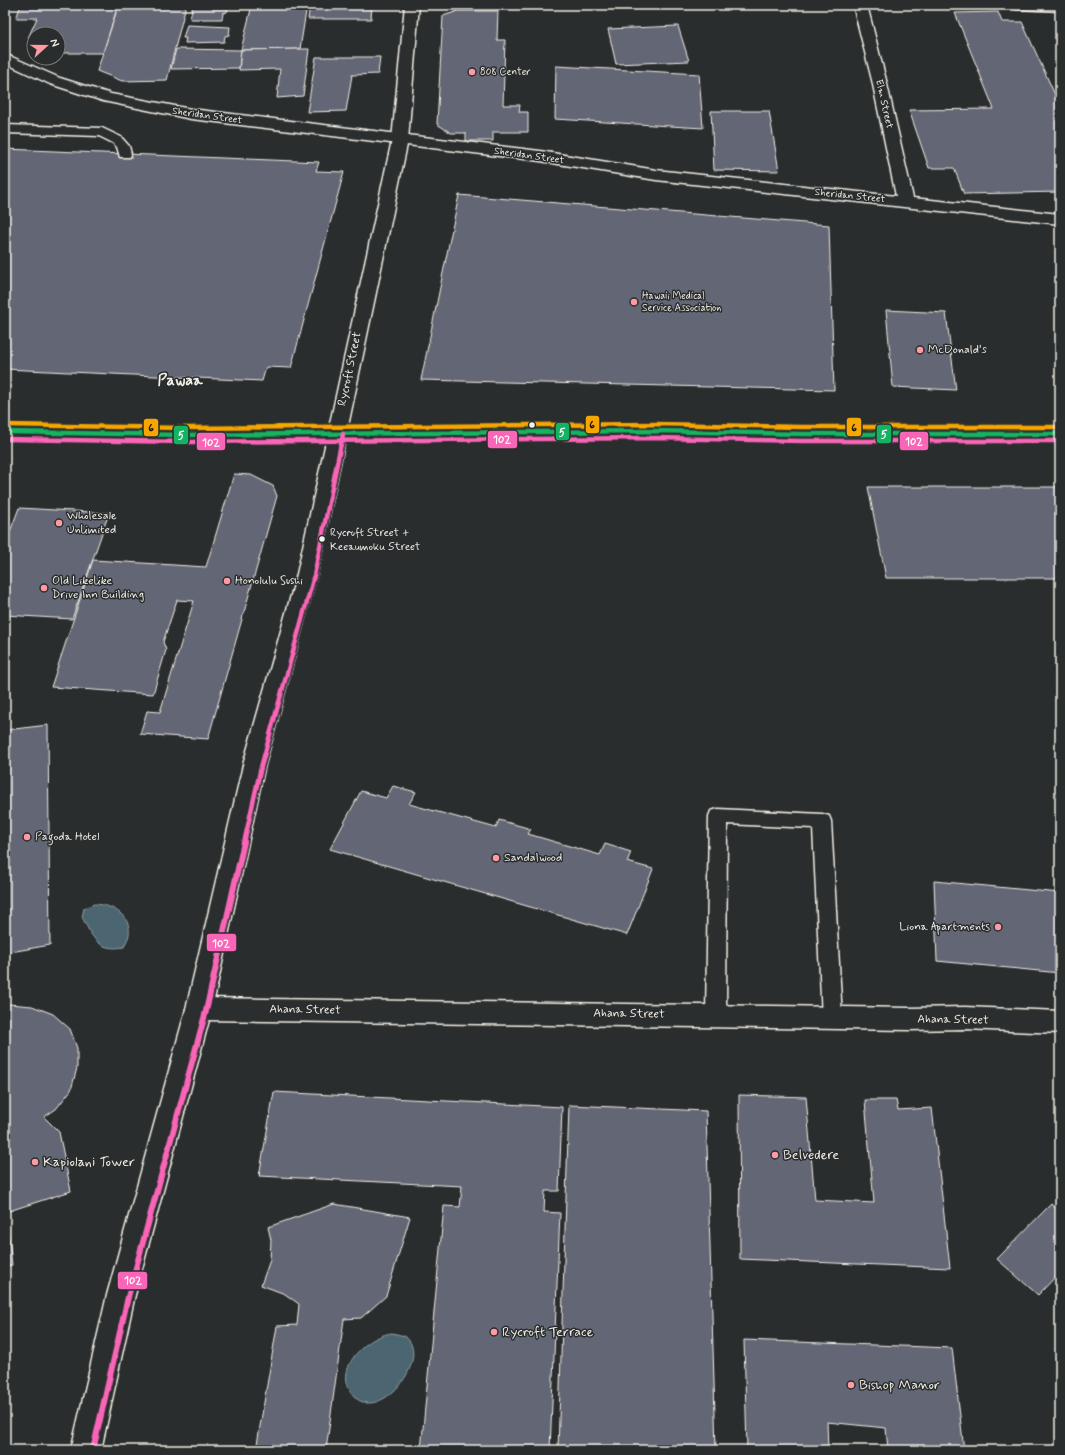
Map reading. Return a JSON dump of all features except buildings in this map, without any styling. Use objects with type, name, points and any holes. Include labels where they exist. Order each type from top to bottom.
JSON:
[{"type":"street","name":"Rycroft Street","points":[[86,1450],[121,1295],[199,1009],[254,765],[307,574],[400,140],[412,5]]},
{"type":"street","name":"Elm Street","points":[[860,5],[879,80],[906,203]]},
{"type":"street","points":[[1017,5],[1057,7],[1060,23]]},
{"type":"street","name":"Sheridan Street","points":[[5,58],[55,81],[108,98],[190,114],[540,156],[656,175],[1060,219]]},
{"type":"street","points":[[5,432],[186,435],[655,431],[801,434],[1060,434]]},
{"type":"street","name":"Ahana Street","points":[[199,1009],[832,1018],[965,1018],[1060,1022]]},
{"type":"lane","points":[[5,129],[102,132],[117,140],[123,146],[125,154]]},
{"type":"lane","points":[[716,1016],[718,816],[822,821],[832,1018]]},
{"type":"water","points":[[94,904],[107,906],[119,912],[123,916],[129,928],[129,935],[124,947],[108,947],[102,945],[93,937],[82,917],[84,908]]},
{"type":"water","points":[[392,1333],[406,1337],[412,1348],[412,1360],[407,1374],[399,1386],[388,1396],[376,1402],[364,1402],[354,1396],[348,1386],[347,1376],[349,1365],[362,1347],[372,1340]]},
{"type":"transit line","name":"6","points":[[5,425],[186,428],[655,424],[801,427],[1060,427]]},
{"type":"transit line","name":"5","points":[[5,432],[186,435],[655,431],[801,434],[1060,434]]},
{"type":"transit line","name":"102","points":[[93,1450],[128,1297],[206,1011],[261,767],[314,576],[343,434]]},
{"type":"transit line","name":"102","points":[[5,439],[186,442],[655,438],[801,441],[1060,441]]},
{"type":"place","name":"808 Center","points":[[472,72]]},
{"type":"place","name":"Hawaii Medical Service Association","points":[[634,302]]},
{"type":"place","name":"McDonald's","points":[[920,350]]},
{"type":"place","name":"Wholesale Unlimited","points":[[59,523]]},
{"type":"place","name":"Rycroft Street + Keeaumoku Street","points":[[322,539]]},
{"type":"place","name":"Honolulu Sushi","points":[[227,581]]},
{"type":"place","name":"Old Likelike Drive Inn Building","points":[[44,588]]},
{"type":"place","name":"Pagoda Hotel","points":[[27,837]]},
{"type":"place","name":"Sandalwood","points":[[496,858]]},
{"type":"place","name":"Liona Apartments","points":[[998,927]]},
{"type":"place","name":"Belvedere","points":[[775,1155]]},
{"type":"place","name":"Kapiolani Tower","points":[[35,1162]]},
{"type":"place","name":"Rycroft Terrace","points":[[494,1332]]},
{"type":"place","name":"Bishop Manor","points":[[851,1385]]},
{"type":"district","name":"Pawaa","points":[[180,380]]}]
